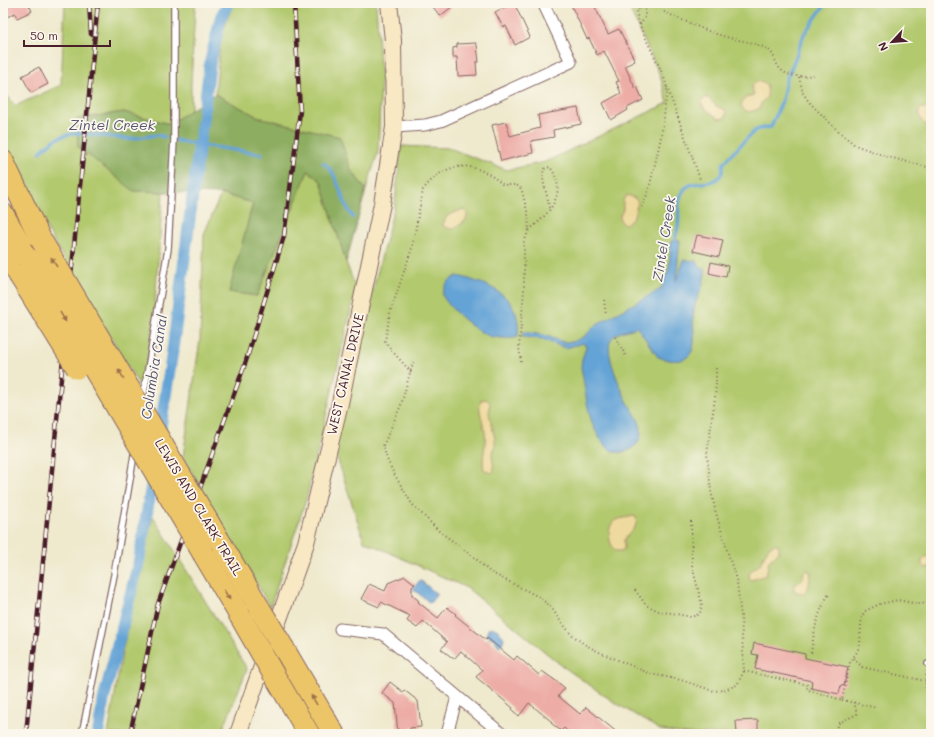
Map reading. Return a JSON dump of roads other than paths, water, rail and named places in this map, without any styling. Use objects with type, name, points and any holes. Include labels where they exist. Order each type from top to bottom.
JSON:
[{"type":"highway","points":[[3,161],[40,238]]},
{"type":"highway","name":"LEWIS AND CLARK TRAIL","points":[[3,177],[334,734]]},
{"type":"highway","name":"LEWIS AND CLARK TRAIL","points":[[3,214],[24,267],[204,555],[310,734]]},
{"type":"highway","points":[[3,248],[24,267]]},
{"type":"street","name":"WEST CANAL DRIVE","points":[[238,734],[306,543],[340,403],[382,204],[394,127],[393,54],[389,3]]},
{"type":"street","points":[[394,127],[425,125],[441,121],[571,62],[543,3]]},
{"type":"street","points":[[340,629],[383,634],[502,734]]},
{"type":"street","points":[[447,734],[457,697]]},
{"type":"lane","points":[[140,420],[168,249],[174,140],[174,3]]},
{"type":"lane","points":[[82,734],[114,575],[138,428]]},
{"type":"water","points":[[680,240],[676,281],[684,260],[696,261],[705,271],[704,281],[693,312],[694,343],[692,350],[690,355],[680,360],[658,357],[637,327],[616,334],[610,341],[610,358],[613,367],[620,387],[638,419],[641,430],[640,438],[637,444],[632,448],[626,451],[613,451],[600,439],[591,420],[581,367],[586,347],[583,343],[566,348],[541,339],[522,337],[523,332],[544,335],[563,342],[573,342],[585,336],[597,324],[661,289],[669,268],[671,241]]},
{"type":"water","points":[[457,276],[481,283],[505,297],[514,310],[517,318],[518,337],[502,338],[489,336],[474,328],[456,312],[442,295],[447,283]]},
{"type":"water","points":[[420,580],[437,594],[430,603],[413,589]]},
{"type":"water","points":[[492,627],[498,630],[504,638],[500,646],[494,639],[488,636],[488,629]]},
{"type":"waterway","name":"Columbia Canal","points":[[159,437],[172,354],[210,63],[221,17],[228,3]]},
{"type":"waterway","name":"Zintel Creek","points":[[674,244],[678,228],[679,201],[685,188],[690,185],[715,180],[722,174],[724,163],[756,130],[771,127],[782,101],[786,80],[804,34],[826,3]]},
{"type":"waterway","name":"Zintel Creek","points":[[40,152],[58,138],[79,133],[129,139],[157,135],[165,137]]},
{"type":"waterway","name":"Zintel Creek","points":[[174,140],[262,154]]},
{"type":"waterway","name":"Zintel Creek","points":[[323,163],[328,167],[336,180],[349,212],[353,217]]},
{"type":"waterway","name":"Columbia Canal","points":[[98,734],[104,698],[139,561],[154,469]]},
{"type":"railway","points":[[89,3],[91,34]]},
{"type":"railway","points":[[26,734],[98,3]]},
{"type":"railway","points":[[130,734],[158,604],[246,361],[284,236],[300,111],[294,3]]}]
